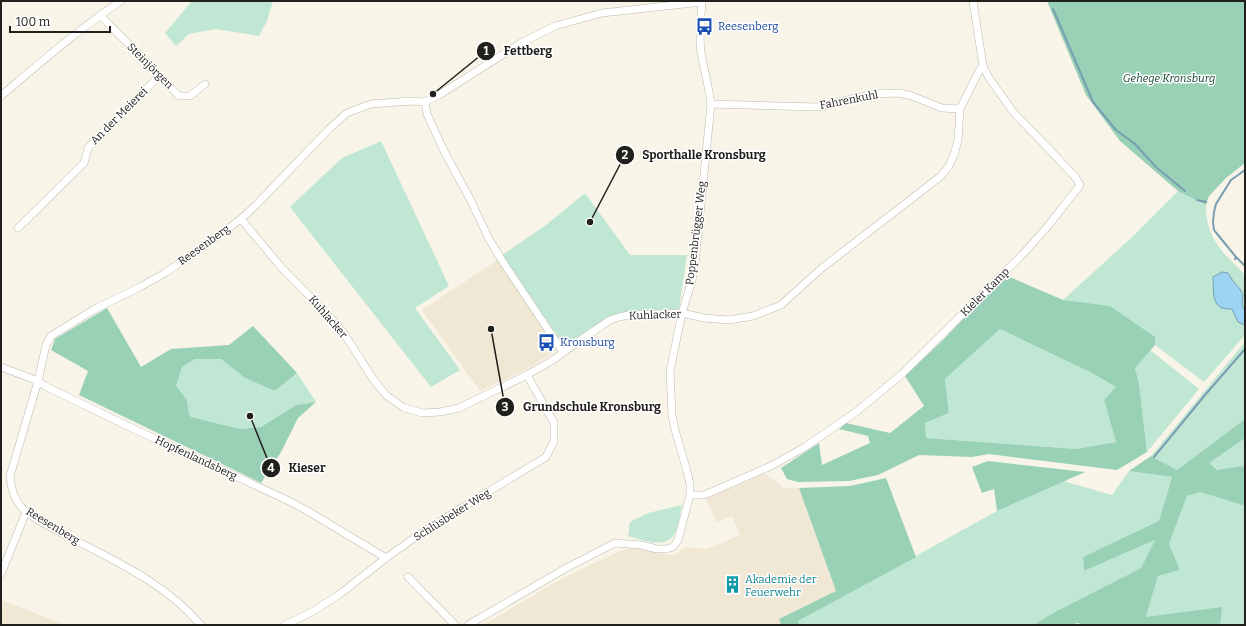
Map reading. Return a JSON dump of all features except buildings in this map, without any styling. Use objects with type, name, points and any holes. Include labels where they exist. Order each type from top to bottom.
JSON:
[{"type":"street","points":[[1,96],[69,39],[121,1]]},
{"type":"street","name":"Kieler Kamp","points":[[690,496],[709,493],[771,466],[805,448],[856,412],[902,374],[1022,255],[1048,226],[1080,185],[1076,178],[1050,149],[1014,112],[989,78],[983,66],[973,1]]},
{"type":"street","name":"Reesenberg","points":[[201,625],[164,590],[142,575],[48,526],[26,512],[16,500],[10,487],[10,476],[38,381],[46,345],[51,336],[93,310],[165,273],[241,219],[330,129],[347,114],[371,104],[411,101],[425,102],[439,95],[521,44],[555,26],[602,13],[702,2]]},
{"type":"street","name":"Poppenbrügger Weg","points":[[468,625],[568,567],[615,543],[666,549],[678,540],[690,496],[690,484],[673,422],[670,371],[682,313],[692,280],[695,264],[711,104],[709,87],[701,57],[700,34],[702,2]]},
{"type":"street","name":"Steinjörgen","points":[[100,15],[179,96],[190,96],[206,84]]},
{"type":"street","name":"Kuhlacker","points":[[241,219],[281,267],[332,319],[345,335],[373,379],[386,395],[404,408],[423,413],[440,412],[459,408],[527,375],[610,320],[619,316],[682,313],[704,318],[729,320],[753,316],[781,305],[822,268],[941,176],[949,166],[954,155],[958,140],[960,109],[983,66]]},
{"type":"street","name":"An der Meierei","points":[[18,228],[84,163],[88,148],[159,76]]},
{"type":"street","name":"Fahrenkuhl","points":[[711,104],[818,107],[874,94],[898,93],[942,108],[960,109]]},
{"type":"street","points":[[425,102],[427,114],[442,147],[470,199],[489,239],[563,352]]},
{"type":"street","name":"Hopfenlandsberg","points":[[1,368],[38,381],[51,389],[136,430],[289,500],[386,558]]},
{"type":"street","name":"Schlüsbeker Weg","points":[[285,625],[312,612],[340,594],[386,558],[418,536],[546,457],[554,440],[554,423],[527,375]]},
{"type":"street","points":[[1,574],[26,512]]},
{"type":"street","points":[[408,577],[455,625]]},
{"type":"shaded area","points":[[499,259],[559,349],[527,369],[480,391],[422,310]]},
{"type":"shaded area","points":[[766,474],[784,488],[799,488],[836,591],[779,619],[781,625],[483,625],[561,579],[618,552],[631,548],[674,556],[685,547],[707,549],[740,535],[732,516],[716,522],[706,499]]},
{"type":"shaded area","points":[[1,600],[66,625],[1,625]]},
{"type":"green space","points":[[192,1],[273,1],[267,21],[259,36],[216,29],[189,34],[176,46],[165,33]]},
{"type":"green space","name":"Gehege Kronsburg","points":[[1047,1],[1245,1],[1245,163],[1226,178],[1209,196],[1206,205],[1178,191],[1120,141],[1086,95]]},
{"type":"green space","points":[[381,141],[449,286],[415,308],[460,370],[431,387],[290,207],[342,158]]},
{"type":"green space","points":[[1178,191],[1206,205],[1209,227],[1217,244],[1245,275],[1245,311],[1242,305],[1243,295],[1228,273],[1223,308],[1232,309],[1238,322],[1245,325],[1245,335],[1204,382],[1155,345],[1155,337],[1063,300],[1131,238]]},
{"type":"green space","points":[[585,193],[630,255],[687,255],[679,309],[627,312],[610,318],[564,347],[502,255],[546,225]]},
{"type":"green space","points":[[1005,275],[1063,300],[1110,306],[1155,337],[1155,345],[1135,368],[1139,383],[1147,452],[1117,470],[989,454],[972,457],[919,455],[878,475],[849,481],[798,482],[787,479],[781,468],[819,443],[822,465],[870,443],[868,436],[839,429],[846,423],[890,433],[924,406],[905,376],[944,339]],"holes":[[[1000,329],[1092,373],[1116,387],[1104,400],[1116,442],[1076,449],[926,438],[925,423],[949,413],[945,379]]]},
{"type":"green space","points":[[107,308],[141,367],[171,349],[229,345],[253,326],[297,373],[275,391],[245,378],[221,359],[195,359],[182,367],[176,386],[187,400],[189,414],[191,417],[240,429],[261,427],[296,405],[316,402],[298,418],[281,452],[261,483],[79,395],[88,371],[51,350],[55,339]]},
{"type":"green space","points":[[1000,329],[1092,373],[1116,387],[1104,400],[1116,442],[1076,449],[926,438],[925,423],[949,413],[945,379]]},
{"type":"green space","points":[[1245,342],[1245,419],[1177,470],[1151,456]]},
{"type":"green space","points":[[1150,350],[1199,389],[1147,452],[1139,383],[1135,368]]},
{"type":"green space","points":[[195,359],[221,359],[245,378],[275,391],[297,373],[316,402],[296,405],[261,427],[240,429],[191,417],[189,414],[187,400],[176,386],[182,367]]},
{"type":"green space","points":[[1245,419],[1245,438],[1209,463],[1217,470],[1241,466],[1245,467],[1245,506],[1200,492],[1187,496],[1169,544],[1180,570],[1158,576],[1146,617],[1222,607],[1220,625],[1085,625],[1077,623],[1073,625],[1033,625],[1055,612],[1141,568],[1155,540],[1084,571],[1083,557],[1159,521],[1172,477],[1129,471],[1151,456],[1177,470]]},
{"type":"green space","points":[[1245,438],[1245,467],[1241,466],[1217,470],[1208,463]]},
{"type":"green space","points":[[988,461],[1085,472],[997,511],[994,489],[982,493],[972,467]]},
{"type":"green space","points":[[1129,471],[1172,477],[1159,522],[1083,557],[1084,571],[1155,540],[1141,568],[1055,612],[1033,625],[800,625],[798,621],[997,511],[1063,481],[1112,495]]},
{"type":"green space","points":[[886,478],[916,557],[798,621],[800,625],[781,625],[779,619],[836,591],[799,488],[850,486]]},
{"type":"green space","points":[[1200,492],[1245,506],[1245,625],[1220,625],[1146,617],[1158,576],[1180,570],[1169,544],[1187,496]]},
{"type":"green space","points":[[682,505],[675,533],[666,541],[653,542],[628,536],[630,522],[648,513]]},
{"type":"water","points":[[1222,272],[1228,273],[1243,295],[1242,305],[1245,311],[1245,325],[1238,322],[1232,309],[1222,308],[1218,306],[1216,302],[1213,277]]},
{"type":"waterway","points":[[1053,9],[1093,102],[1116,130],[1135,144],[1157,168],[1185,191]]},
{"type":"waterway","points":[[1235,259],[1236,257],[1214,230],[1214,212],[1216,204],[1231,180],[1245,170]]},
{"type":"waterway","points":[[1197,200],[1206,202]]},
{"type":"waterway","points":[[1236,257],[1245,266]]},
{"type":"waterway","points":[[1154,457],[1245,349]]},
{"type":"place","name":"Reesenberg","points":[[705,26]]},
{"type":"place","name":"Fettberg","points":[[433,94]]},
{"type":"place","name":"Sporthalle Kronsburg","points":[[590,222]]},
{"type":"place","name":"Grundschule Kronsburg","points":[[491,329]]},
{"type":"place","name":"Kronsburg","points":[[547,342]]},
{"type":"place","name":"Kieser","points":[[250,416]]},
{"type":"place","name":"Akademie der Feuerwehr","points":[[732,585]]}]
